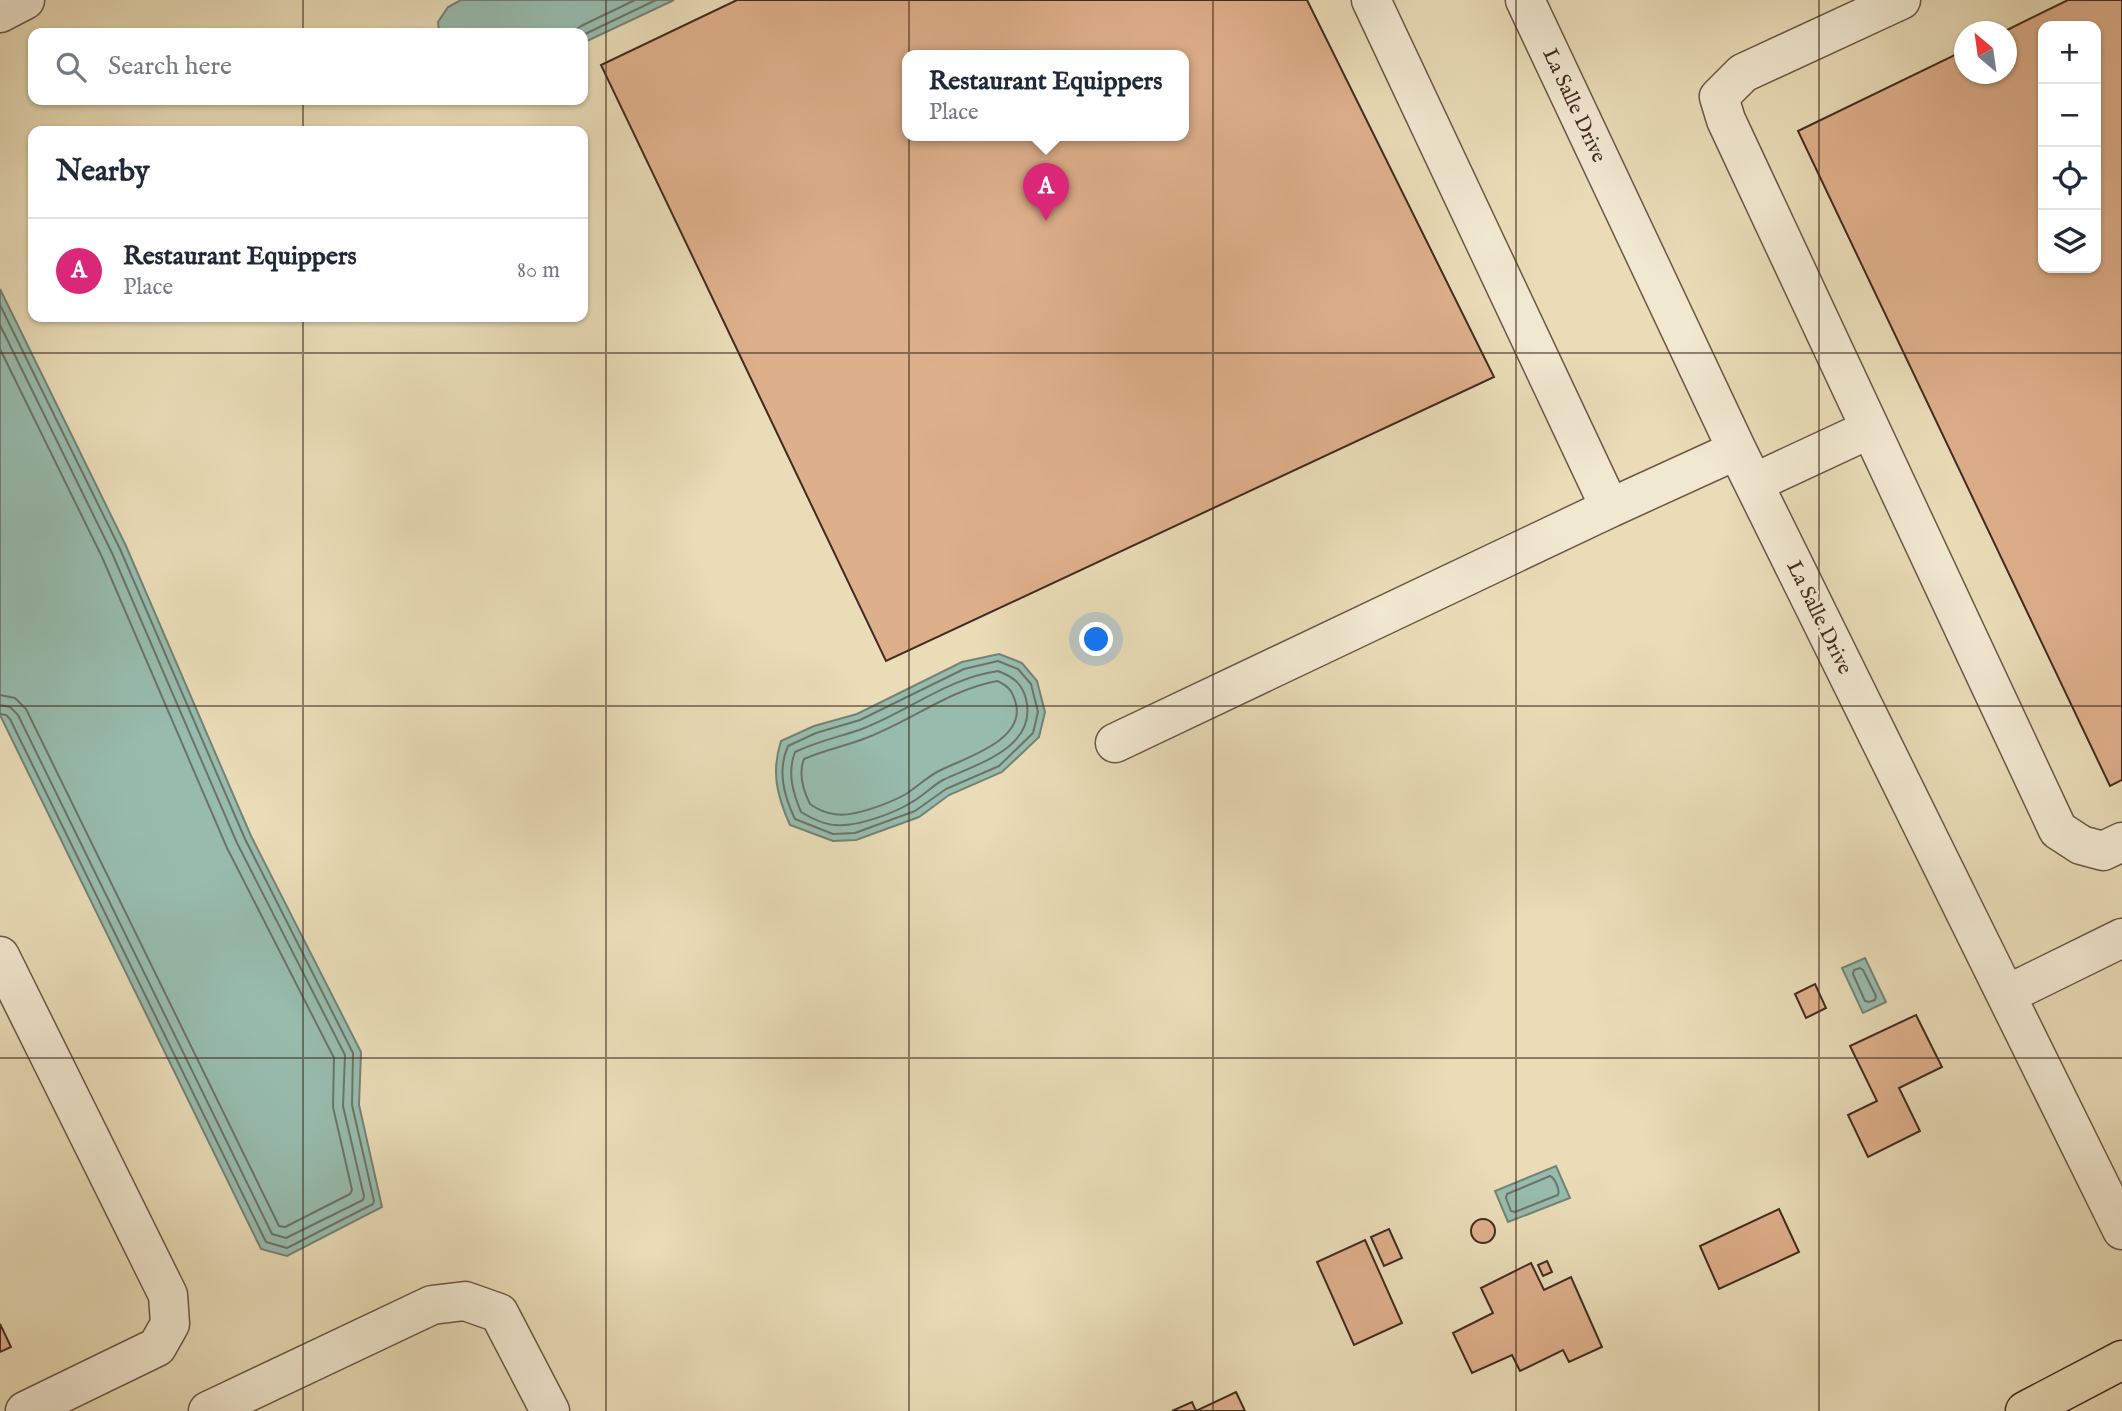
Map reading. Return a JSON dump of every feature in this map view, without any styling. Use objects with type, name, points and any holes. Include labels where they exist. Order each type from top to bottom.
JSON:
[{"type":"main road","points":[[2025,1411],[2122,1360]]},
{"type":"street","points":[[0,13],[25,0]]},
{"type":"street","points":[[1371,0],[1610,508]]},
{"type":"street","name":"La Salle Drive","points":[[1525,0],[1737,450],[2122,1230]]},
{"type":"street","points":[[1901,0],[1743,73],[1719,97],[1726,120],[2058,830],[2081,845],[2103,851],[2122,842]]},
{"type":"street","points":[[1754,483],[1870,429]]},
{"type":"street","points":[[1115,743],[1737,450]]},
{"type":"street","points":[[2006,995],[2122,938]]},
{"type":"street","points":[[0,956],[168,1295],[170,1324],[157,1347],[25,1411]]},
{"type":"street","points":[[208,1411],[432,1305],[465,1301],[499,1313],[550,1411]]},
{"type":"water","points":[[461,0],[674,0],[588,41],[588,28],[439,28],[438,22],[448,7]]},
{"type":"water","points":[[0,289],[126,546],[251,836],[361,1052],[359,1105],[382,1207],[287,1256],[261,1249],[0,715]]},
{"type":"water","points":[[999,654],[1022,663],[1037,681],[1045,712],[1039,737],[1002,772],[949,795],[919,817],[856,840],[833,841],[790,825],[777,784],[776,763],[781,741],[814,726],[857,714],[962,662]]},
{"type":"water","points":[[1865,958],[1886,1002],[1863,1013],[1842,968]]},
{"type":"water","points":[[1556,1166],[1570,1198],[1508,1222],[1495,1191]]},
{"type":"building","points":[[737,0],[1307,0],[1494,377],[886,661],[601,65]]},
{"type":"building","points":[[2068,0],[2122,0],[2122,780],[2110,786],[1798,131],[1954,55],[1954,84],[2017,84],[2017,25]]},
{"type":"building","points":[[1815,984],[1826,1008],[1806,1018],[1795,994]]},
{"type":"building","points":[[1916,1015],[1942,1067],[1899,1088],[1920,1131],[1868,1157],[1848,1115],[1877,1101],[1850,1046]]},
{"type":"building","points":[[1779,1209],[1799,1252],[1719,1289],[1700,1246]]},
{"type":"building","points":[[1483,1219],[1494,1226],[1495,1231],[1488,1242],[1483,1243],[1472,1236],[1471,1231],[1478,1220]]},
{"type":"building","points":[[1389,1229],[1402,1258],[1384,1266],[1371,1237]]},
{"type":"building","points":[[1365,1240],[1402,1323],[1354,1345],[1317,1262]]},
{"type":"building","points":[[1547,1261],[1552,1272],[1543,1276],[1538,1265]]},
{"type":"building","points":[[1531,1263],[1544,1290],[1571,1277],[1602,1347],[1569,1362],[1563,1350],[1520,1371],[1512,1355],[1472,1373],[1453,1333],[1493,1313],[1481,1288]]},
{"type":"building","points":[[0,1324],[11,1347],[0,1352]]},
{"type":"building","points":[[1236,1392],[1245,1411],[1196,1411]]},
{"type":"building","points":[[1192,1402],[1196,1411],[1172,1411]]},
{"type":"place","name":"Restaurant Equippers","points":[[1046,221]]}]
